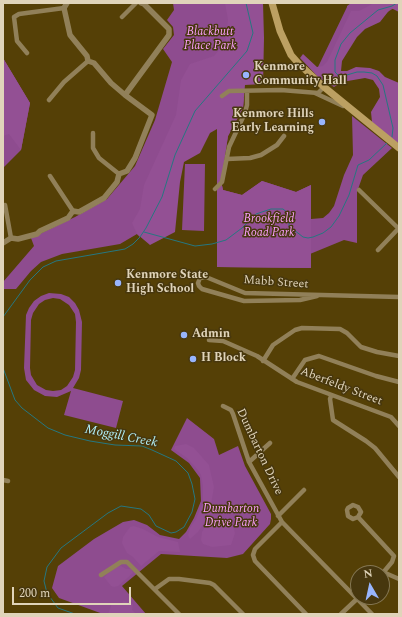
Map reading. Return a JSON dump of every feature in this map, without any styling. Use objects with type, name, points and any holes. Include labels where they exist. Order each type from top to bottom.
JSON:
[{"type":"main road","points":[[272,3],[280,31],[291,55],[324,88],[399,148]]},
{"type":"street","points":[[27,53],[17,41],[14,17],[19,14],[64,8],[68,3]]},
{"type":"street","points":[[122,17],[136,3]]},
{"type":"street","points":[[126,95],[169,35],[169,29],[144,4],[141,3]]},
{"type":"street","points":[[64,8],[70,35],[87,56],[88,61]]},
{"type":"street","points":[[50,176],[73,211],[79,212],[104,198],[117,182],[119,174],[127,170],[135,158],[152,118],[151,113],[111,83],[94,63],[88,61]]},
{"type":"street","points":[[49,100],[64,82],[88,61]]},
{"type":"street","points":[[315,93],[320,92],[324,88]]},
{"type":"street","points":[[222,96],[229,91],[281,90],[315,93],[350,109]]},
{"type":"street","points":[[215,189],[222,182],[229,147],[245,113],[247,105],[247,91]]},
{"type":"street","points":[[93,133],[93,148],[98,158],[119,174]]},
{"type":"street","points":[[227,159],[250,158],[261,155],[276,145],[284,136]]},
{"type":"street","points":[[359,190],[399,229],[378,250]]},
{"type":"street","points":[[5,205],[11,238]]},
{"type":"street","points":[[3,243],[11,238],[37,234],[40,231],[68,218],[73,211]]},
{"type":"street","name":"Mabb Street","points":[[317,296],[300,300],[244,301],[202,288],[198,283],[200,278],[203,277],[245,293],[399,297]]},
{"type":"street","points":[[264,361],[273,345],[296,330],[302,328],[340,329],[361,347],[399,356]]},
{"type":"street","name":"Aberfeldy Street","points":[[209,340],[223,341],[257,356],[297,382],[331,396],[391,417],[399,426]]},
{"type":"street","points":[[292,379],[304,360],[320,356],[376,376],[399,382]]},
{"type":"street","points":[[331,396],[330,399],[333,420],[375,448],[399,477]]},
{"type":"street","name":"Dumbarton Drive","points":[[223,406],[230,410],[233,414],[249,462],[282,522],[350,590]]},
{"type":"street","points":[[249,462],[270,443]]},
{"type":"street","points":[[278,516],[304,490]]},
{"type":"street","points":[[358,517],[391,552],[394,558],[390,565]]},
{"type":"street","points":[[282,522],[255,549],[252,555],[255,562],[306,614]]},
{"type":"street","points":[[101,575],[121,562],[127,562],[179,614]]},
{"type":"street","points":[[155,589],[169,579],[210,583],[214,585],[243,614]]},
{"type":"street","points":[[341,614],[351,605]]},
{"type":"street","name":"Dumbarton Drive","points":[[364,605],[372,614]]},
{"type":"green space","points":[[173,3],[246,3],[218,85],[244,98],[243,108],[228,136],[221,181],[223,190],[242,195],[262,181],[296,192],[311,185],[311,219],[323,218],[334,206],[344,175],[353,155],[352,116],[392,148],[363,175],[357,192],[357,243],[344,240],[310,254],[311,268],[217,267],[217,86],[140,237],[137,234],[120,244],[62,254],[41,262],[31,271],[16,289],[3,289],[3,282],[34,246],[31,238],[75,217],[107,199],[135,166],[155,120],[172,62],[163,49],[174,35],[173,27],[167,20],[174,10]]},
{"type":"green space","name":"Brookfield Road Park","points":[[225,3],[263,3],[264,38],[263,84],[245,85],[243,108],[228,136],[221,181],[223,190],[242,195],[262,181],[296,192],[311,185],[311,268],[217,267],[217,129],[210,133],[200,153],[184,162],[180,182],[175,232],[150,245],[137,234],[132,223],[140,209],[144,185],[176,115],[181,80],[190,64],[214,56],[225,43],[228,20]]},
{"type":"green space","points":[[351,3],[399,3],[397,6],[356,32],[331,77],[318,67],[347,6]]},
{"type":"green space","points":[[374,3],[399,3],[399,12],[391,8],[380,22],[365,29],[357,37],[342,61],[341,71],[347,71],[356,67],[370,68],[379,71],[385,77],[399,83],[399,142],[396,143],[372,122],[371,112],[380,97],[379,89],[373,80],[365,78],[342,82],[334,87],[319,78],[300,58],[303,54],[317,67],[323,66],[327,62],[351,11],[359,11]]},
{"type":"green space","points":[[3,58],[30,103],[21,150],[3,168]]},
{"type":"green space","points":[[3,58],[30,103],[21,150],[9,134],[3,136]]},
{"type":"green space","points":[[185,164],[205,164],[204,231],[182,230]]},
{"type":"green space","points":[[49,293],[61,294],[69,297],[79,310],[82,322],[81,370],[79,378],[73,388],[123,401],[116,428],[64,415],[71,391],[57,397],[45,396],[34,390],[26,380],[24,368],[26,315],[34,301]],"holes":[[[53,298],[60,299],[69,305],[75,314],[75,370],[73,377],[67,386],[61,390],[53,391],[46,390],[37,385],[31,375],[31,320],[33,313],[39,304],[45,300]]]},
{"type":"green space","name":"Dumbarton Drive Park","points":[[187,418],[214,439],[219,455],[238,446],[245,466],[271,514],[270,524],[243,554],[227,558],[161,554],[122,586],[146,614],[103,614],[59,598],[52,588],[58,566],[94,539],[123,522],[134,520],[147,525],[160,535],[179,539],[186,532],[201,501],[200,478],[189,463],[171,450]]},
{"type":"green space","points":[[186,444],[194,448],[209,465],[214,487],[209,516],[198,532],[190,539],[188,535],[190,528],[196,519],[203,502],[203,486],[201,475],[197,469],[187,458],[174,449],[175,446]]},
{"type":"green space","points":[[222,520],[229,522],[233,526],[235,533],[231,545],[212,547],[203,544],[201,540],[202,532],[205,527]]},
{"type":"green space","points":[[134,526],[158,537],[178,542],[180,552],[159,551],[141,566],[127,553],[122,543],[125,534],[130,527]]},
{"type":"green space","points":[[121,566],[126,569],[131,569],[133,573],[118,586],[111,586],[104,577],[116,567]]},
{"type":"green space","points":[[124,601],[133,604],[132,610],[136,614],[108,614],[112,603],[120,605]]},
{"type":"waterway","name":"Moggill Creek","points":[[3,317],[30,280],[43,267],[56,261],[125,249],[140,237],[162,197],[175,155],[195,111],[247,51],[253,33],[246,3]]},
{"type":"waterway","points":[[392,137],[393,128],[383,85],[377,76],[372,73],[357,72],[340,77],[335,72],[335,60],[341,44],[350,33],[378,10],[397,3]]},
{"type":"waterway","name":"Moggill Creek","points":[[3,95],[3,102]]},
{"type":"waterway","points":[[144,232],[195,246],[212,244],[226,240],[242,228],[256,214],[271,209],[283,209],[289,214],[289,226],[303,237],[313,237],[323,233],[331,227],[339,216],[349,195],[358,165],[369,160],[387,143]]},
{"type":"waterway","name":"Moggill Creek","points":[[3,368],[15,400],[22,408],[48,428],[65,435],[90,441],[115,445],[142,446],[176,461],[188,473],[192,484],[195,499],[192,512],[184,527],[176,532],[171,533],[156,526],[149,515],[141,509],[121,506],[108,513],[61,548],[47,567],[44,581],[47,593],[58,608],[75,614]]},
{"type":"place","name":"Kenmore Community Hall","points":[[246,75]]},
{"type":"place","name":"Kenmore Hills Early Learning","points":[[322,122]]},
{"type":"place","name":"Kenmore State High School","points":[[118,283]]},
{"type":"place","name":"Admin","points":[[184,335]]},
{"type":"place","name":"H Block","points":[[193,359]]},
{"type":"park label","name":"Blackbutt Place Park","points":[[210,40]]}]
